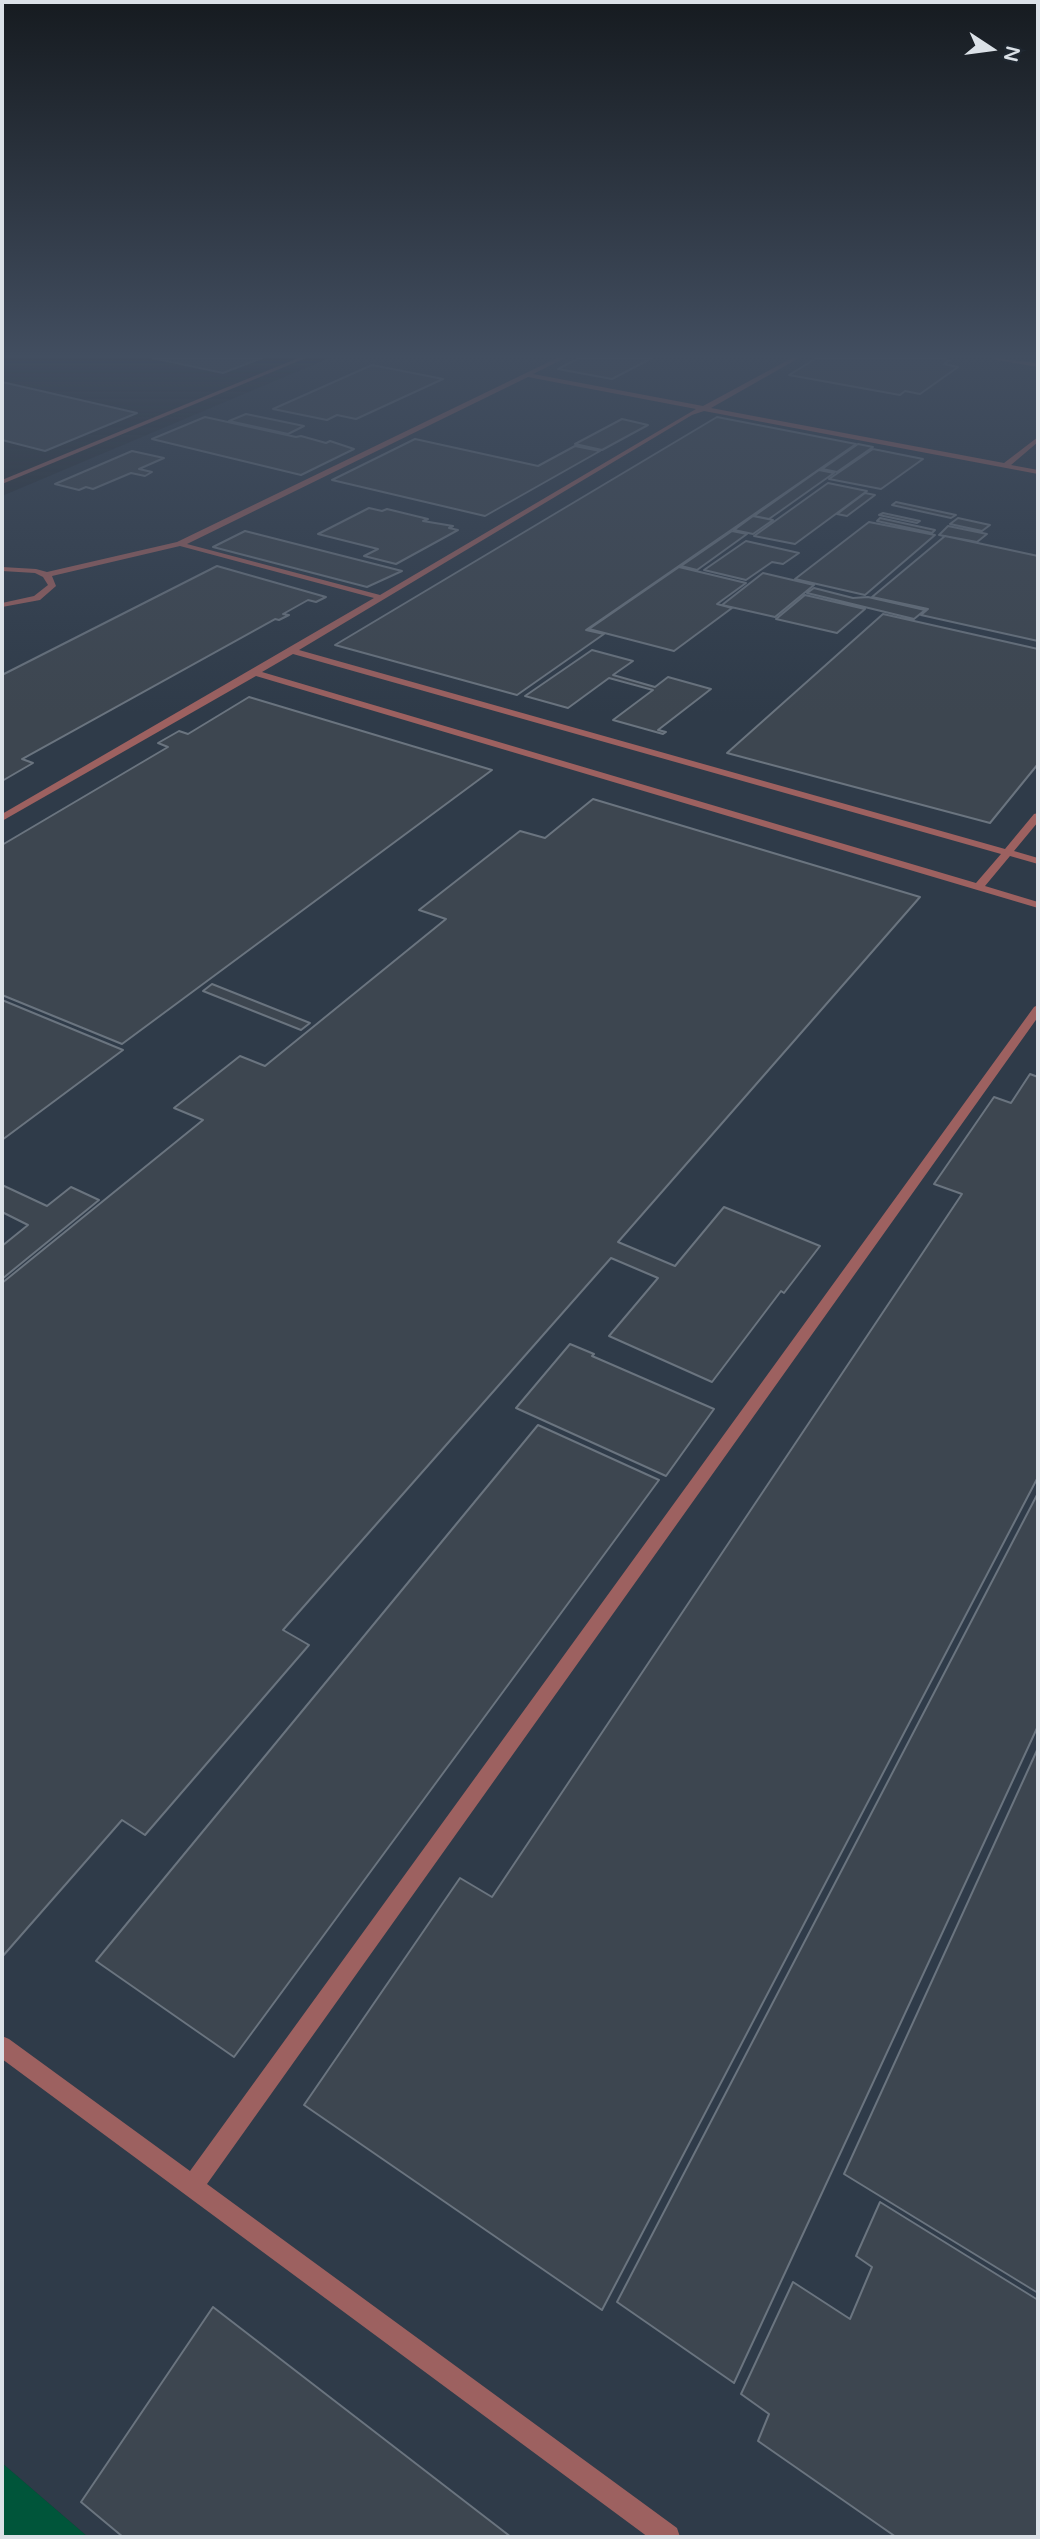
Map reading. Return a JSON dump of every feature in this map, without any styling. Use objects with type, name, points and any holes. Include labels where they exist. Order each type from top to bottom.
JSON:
[{"type":"street","points":[[2,569],[23,569],[46,575],[180,544],[319,476]]},
{"type":"street","points":[[2,818],[292,652],[588,476]]},
{"type":"street","points":[[180,544],[382,598]]},
{"type":"street","points":[[2,605],[23,602],[46,592],[52,586],[46,575]]},
{"type":"street","points":[[292,652],[1038,861]]},
{"type":"street","points":[[255,673],[1038,905]]},
{"type":"street","points":[[978,888],[1038,816]]},
{"type":"street","points":[[192,2186],[1038,1009]]},
{"type":"street","points":[[2,2046],[668,2537]]},
{"type":"shaded area","points":[[48,476],[1038,476],[1038,2537],[88,2537],[2,2463],[2,496]]},
{"type":"green space","points":[[2,2463],[88,2537],[2,2537]]},
{"type":"building","points":[[73,476],[123,476],[93,489],[86,487],[79,490],[55,484]]},
{"type":"building","points":[[339,476],[555,476],[485,516],[332,480]]},
{"type":"building","points":[[617,476],[809,476],[586,630],[604,634],[517,695],[335,645]]},
{"type":"building","points":[[810,476],[829,476],[769,519],[754,516]]},
{"type":"building","points":[[833,476],[899,476],[881,489],[829,479]]},
{"type":"building","points":[[828,483],[867,491],[795,544],[754,536]]},
{"type":"building","points":[[865,493],[875,495],[847,516],[837,514]]},
{"type":"building","points":[[896,502],[956,515],[951,518],[892,505]]},
{"type":"building","points":[[369,508],[382,511],[387,509],[428,519],[423,521],[453,526],[449,528],[458,530],[396,564],[364,556],[378,549],[318,534]]},
{"type":"building","points":[[883,513],[920,521],[917,523],[879,515]]},
{"type":"building","points":[[753,516],[773,520],[753,534],[734,530]]},
{"type":"building","points":[[880,518],[935,530],[932,533],[877,521]]},
{"type":"building","points":[[958,518],[990,525],[982,531],[950,524]]},
{"type":"building","points":[[869,522],[935,535],[865,595],[795,579]]},
{"type":"building","points":[[948,526],[987,534],[977,542],[939,535]]},
{"type":"building","points":[[245,531],[402,571],[367,587],[213,547]]},
{"type":"building","points":[[732,531],[747,534],[697,570],[681,566]]},
{"type":"building","points":[[945,536],[1038,556],[1038,641],[921,615],[928,609],[872,597]]},
{"type":"building","points":[[746,541],[799,553],[783,564],[772,562],[746,580],[704,570]]},
{"type":"building","points":[[217,566],[326,597],[316,602],[308,600],[283,614],[289,615],[275,619],[22,759],[33,763],[2,781],[2,675]]},
{"type":"building","points":[[679,567],[746,583],[717,604],[732,608],[674,651],[589,629]]},
{"type":"building","points":[[763,573],[814,585],[775,617],[722,605]]},
{"type":"building","points":[[814,588],[853,598],[868,597],[925,610],[914,619],[807,593]]},
{"type":"building","points":[[805,595],[865,609],[837,633],[776,619]]},
{"type":"building","points":[[883,614],[1038,649],[1038,764],[990,823],[727,753]]},
{"type":"building","points":[[592,650],[633,661],[613,675],[655,687],[668,677],[711,689],[658,730],[666,732],[663,734],[613,720],[653,690],[609,678],[568,708],[525,696]]},
{"type":"building","points":[[249,697],[492,770],[122,1044],[2,995],[2,845],[168,747],[158,743],[179,731],[188,734]]},
{"type":"building","points":[[593,799],[920,897],[618,1242],[675,1266],[724,1207],[820,1246],[784,1293],[781,1291],[712,1382],[609,1336],[658,1278],[611,1258],[283,1630],[309,1645],[145,1835],[122,1820],[2,1957],[2,1283],[203,1120],[174,1108],[240,1056],[265,1066],[446,919],[419,910],[520,831],[545,838]]},
{"type":"building","points":[[212,984],[310,1023],[301,1030],[203,991]]},
{"type":"building","points":[[2,1000],[123,1050],[2,1140]]},
{"type":"building","points":[[1030,1074],[1038,1077],[1038,1477],[602,2310],[304,2105],[460,1878],[492,1897],[962,1194],[934,1184],[994,1097],[1011,1103]]},
{"type":"building","points":[[2,1185],[47,1206],[71,1187],[99,1200],[2,1279],[2,1246],[28,1225],[2,1212]]},
{"type":"building","points":[[570,1344],[714,1409],[666,1476],[516,1408]]},
{"type":"building","points":[[538,1425],[659,1480],[234,2057],[96,1961]]},
{"type":"building","points":[[1038,1493],[1038,1726],[734,2383],[617,2302]]},
{"type":"building","points":[[1038,1748],[1038,2293],[844,2174]]},
{"type":"building","points":[[880,2202],[1038,2300],[1038,2537],[896,2537],[758,2441],[769,2414],[741,2394],[793,2282],[850,2319],[872,2267],[856,2256]]},
{"type":"building","points":[[213,2307],[511,2537],[123,2537],[81,2502]]}]
